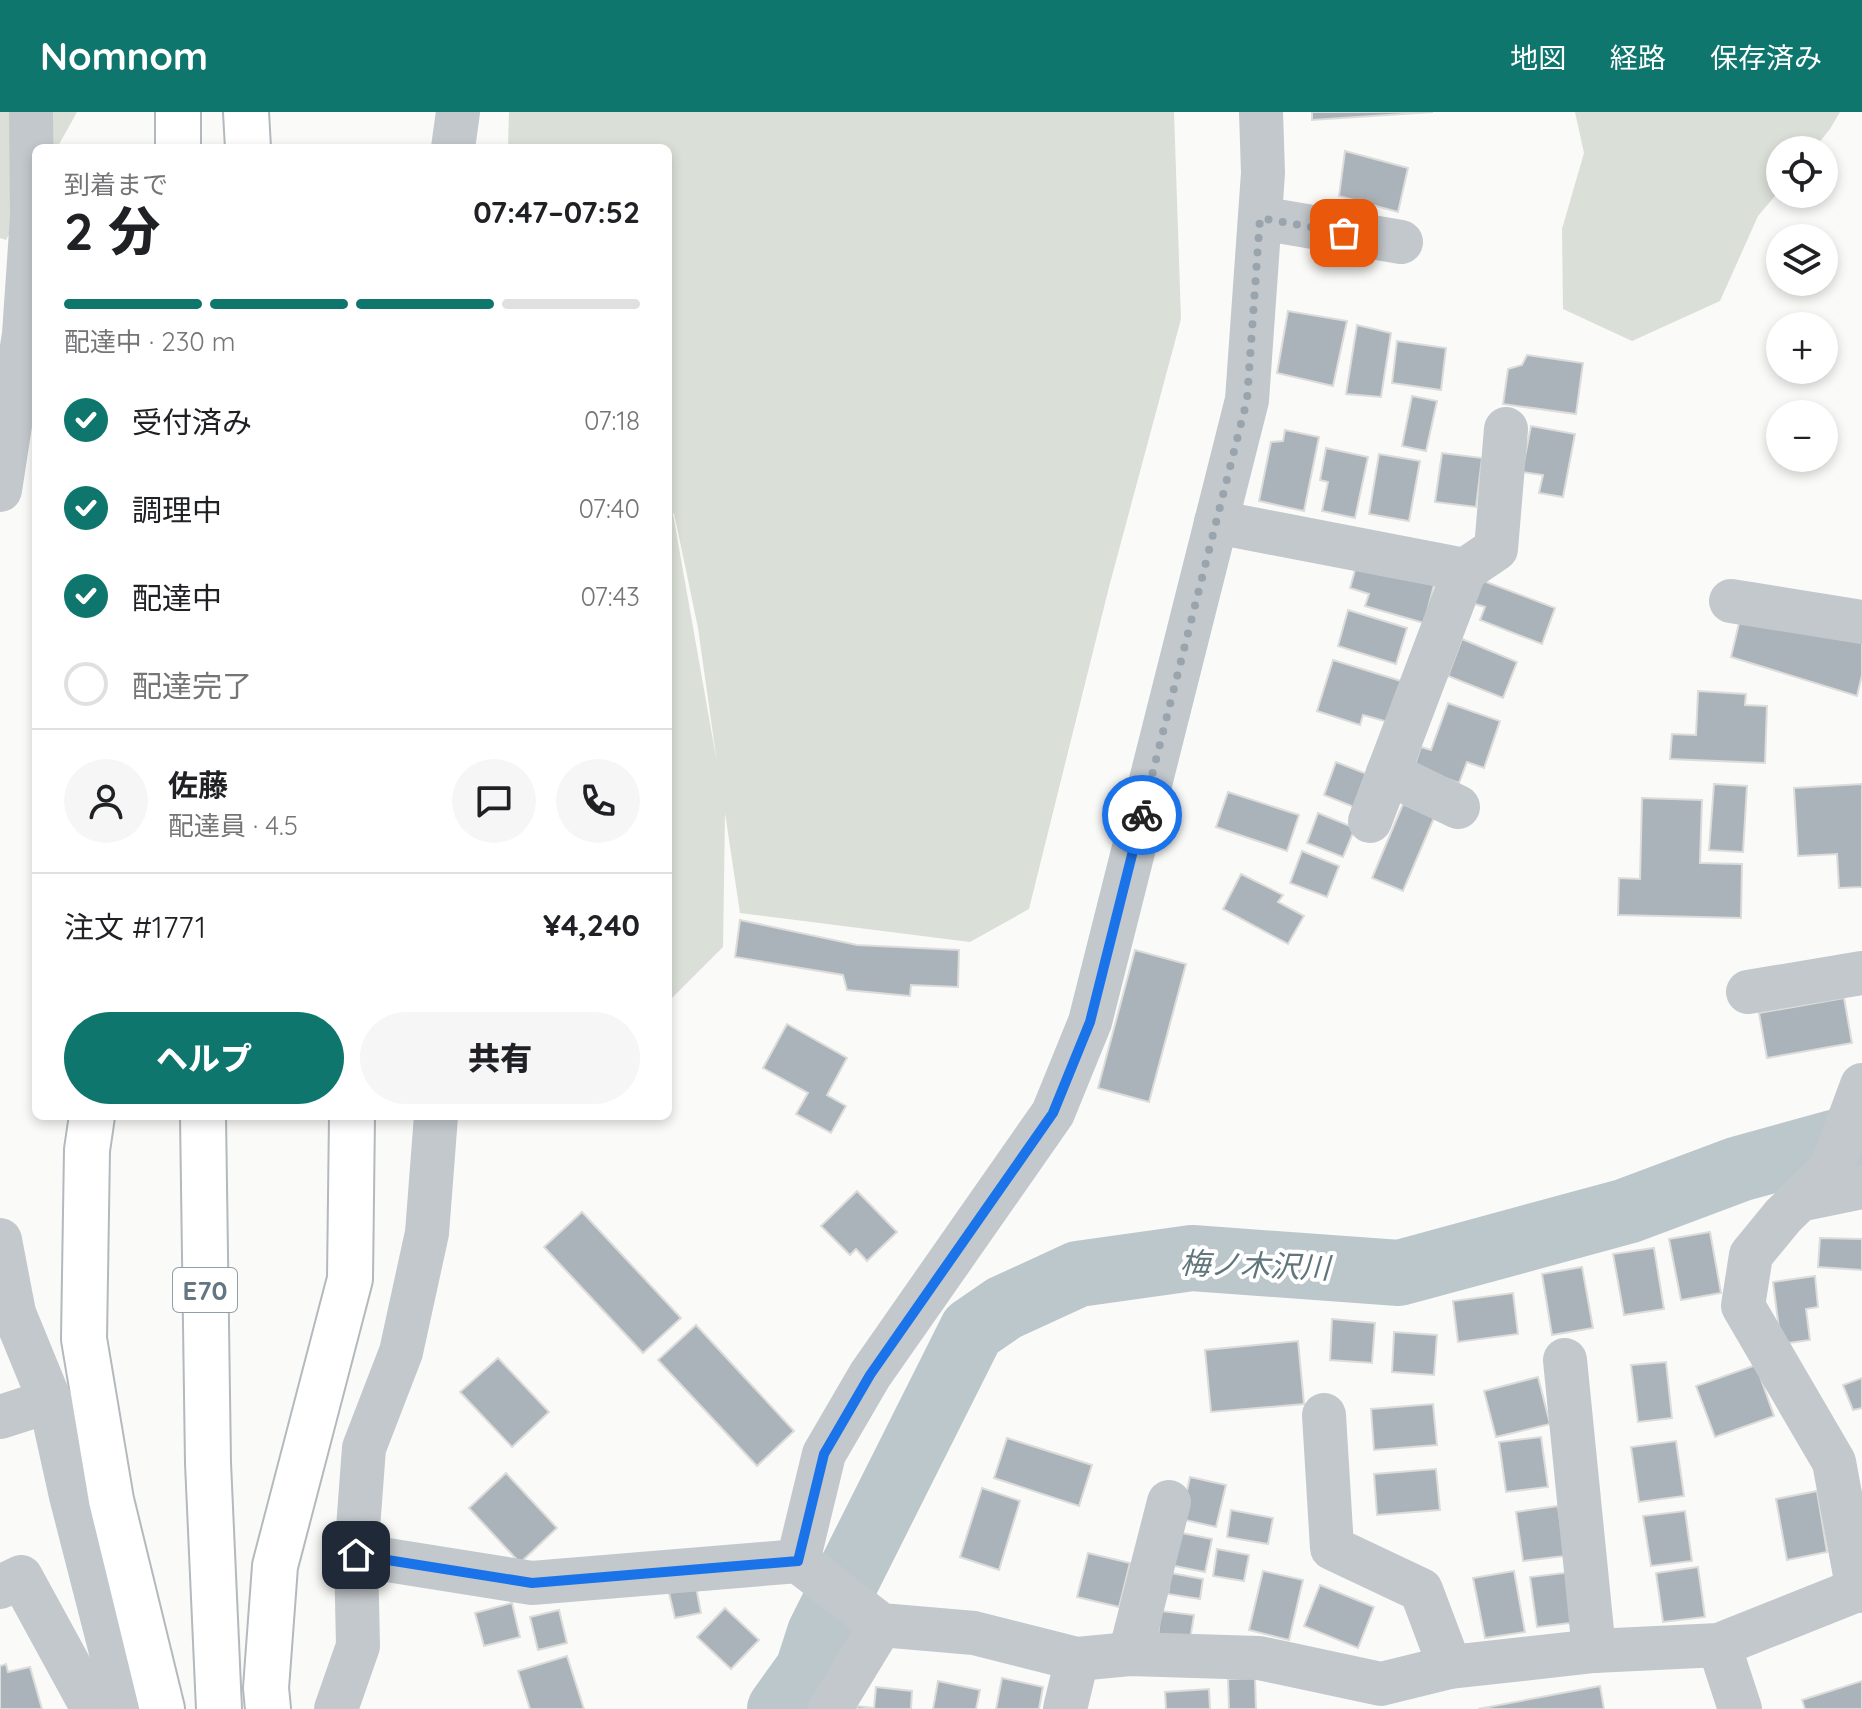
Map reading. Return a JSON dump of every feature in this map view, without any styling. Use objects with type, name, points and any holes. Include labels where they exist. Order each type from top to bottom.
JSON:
[{"type":"highway","points":[[178,112],[178,144]]},
{"type":"highway","points":[[206,112],[207,144]]},
{"type":"highway","points":[[246,112],[248,144]]},
{"type":"highway","points":[[91,1120],[87,1150],[84,1339],[111,1500],[162,1709]]},
{"type":"highway","name":"E70","points":[[181,1120],[197,1462],[219,1709]]},
{"type":"highway","name":"E70","points":[[197,1709],[197,1462],[203,1120]]},
{"type":"highway","points":[[268,1709],[266,1688],[275,1566],[350,1279],[352,1120]]},
{"type":"street","points":[[0,490],[24,334],[32,217],[31,112]]},
{"type":"street","points":[[454,144],[458,112]]},
{"type":"street","points":[[804,1565],[824,1454],[870,1375],[1053,1113],[1090,1022],[1247,400],[1263,173],[1261,112]]},
{"type":"street","points":[[1260,218],[1401,242]]},
{"type":"street","points":[[1370,821],[1465,570],[1496,549],[1506,429]]},
{"type":"street","points":[[1216,522],[1465,570]]},
{"type":"street","points":[[1731,601],[1862,622]]},
{"type":"street","points":[[1388,773],[1458,807]]},
{"type":"street","points":[[1748,992],[1862,973]]},
{"type":"street","points":[[356,1555],[532,1583],[804,1565],[875,1620],[974,1633],[1077,1659],[1130,1654],[1259,1658],[1381,1684],[1450,1667],[1594,1651],[1719,1645],[1860,1589],[1834,1462],[1743,1306],[1751,1255],[1799,1200],[1846,1178],[1860,1089]]},
{"type":"street","points":[[336,1709],[358,1646],[356,1555],[364,1448],[401,1352],[427,1233],[436,1120]]},
{"type":"street","points":[[0,1240],[14,1313],[50,1401],[119,1683],[120,1709]]},
{"type":"street","points":[[1565,1360],[1594,1651]]},
{"type":"street","points":[[0,1417],[50,1401]]},
{"type":"street","points":[[1324,1415],[1332,1548],[1421,1590],[1450,1667]]},
{"type":"street","points":[[1130,1654],[1169,1502]]},
{"type":"street","points":[[0,1587],[21,1577],[93,1709]]},
{"type":"street","points":[[830,1709],[875,1620]]},
{"type":"street","points":[[1719,1645],[1740,1709]]},
{"type":"street","points":[[1065,1709],[1077,1659]]},
{"type":"shaded area","points":[[0,112],[77,112],[59,144],[32,144],[32,193],[6,240],[0,238]]},
{"type":"shaded area","points":[[509,112],[1174,112],[1181,319],[1109,587],[1029,909],[970,942],[740,913],[725,813],[723,947],[672,998],[672,144],[508,144]],"holes":[[[674,513],[698,628],[717,763],[673,514]]]},
{"type":"shaded area","points":[[1575,112],[1840,112],[1824,136],[1766,136],[1766,207],[1758,216],[1720,301],[1632,341],[1563,309],[1562,229],[1584,153]]},
{"type":"building","points":[[1312,112],[1433,112],[1312,120]]},
{"type":"building","points":[[1345,151],[1408,168],[1398,212],[1339,196]]},
{"type":"building","points":[[1288,311],[1347,321],[1333,386],[1277,373]]},
{"type":"building","points":[[1357,325],[1391,333],[1381,397],[1346,394]]},
{"type":"building","points":[[1397,341],[1446,348],[1441,390],[1392,383]]},
{"type":"building","points":[[1527,355],[1583,363],[1576,414],[1503,404],[1508,369],[1522,365]]},
{"type":"building","points":[[1412,396],[1437,401],[1426,451],[1402,446]]},
{"type":"building","points":[[1531,426],[1575,434],[1563,497],[1539,493],[1543,475],[1522,472]]},
{"type":"building","points":[[1285,430],[1319,437],[1304,511],[1259,501],[1271,442],[1283,441]]},
{"type":"building","points":[[1326,448],[1368,457],[1355,518],[1322,511],[1328,482],[1320,480]]},
{"type":"building","points":[[1442,453],[1482,458],[1476,507],[1435,502]]},
{"type":"building","points":[[1379,454],[1420,461],[1409,521],[1369,514]]},
{"type":"building","points":[[1357,563],[1434,585],[1424,623],[1365,606],[1369,594],[1350,588]]},
{"type":"building","points":[[1481,580],[1555,608],[1542,644],[1480,620],[1485,607],[1472,603]]},
{"type":"building","points":[[1348,610],[1407,628],[1396,664],[1338,646]]},
{"type":"building","points":[[1740,619],[1862,642],[1862,675],[1857,696],[1731,657]]},
{"type":"building","points":[[1462,639],[1517,662],[1503,698],[1448,676]]},
{"type":"building","points":[[1333,660],[1401,681],[1388,722],[1363,715],[1360,725],[1317,711]]},
{"type":"building","points":[[1698,691],[1746,694],[1745,705],[1767,706],[1765,763],[1670,759],[1672,734],[1696,735]]},
{"type":"building","points":[[1448,703],[1500,721],[1484,768],[1467,762],[1459,783],[1414,767],[1421,747],[1431,750]]},
{"type":"building","points":[[1336,762],[1372,776],[1359,809],[1324,795]]},
{"type":"building","points":[[1714,784],[1747,786],[1743,852],[1709,850]]},
{"type":"building","points":[[1862,784],[1862,887],[1839,888],[1837,854],[1798,856],[1794,788]]},
{"type":"building","points":[[1228,792],[1299,815],[1287,851],[1216,827]]},
{"type":"building","points":[[1642,798],[1702,800],[1700,863],[1742,864],[1741,918],[1618,915],[1619,878],[1640,879]]},
{"type":"building","points":[[1403,804],[1434,818],[1403,891],[1372,878]]},
{"type":"building","points":[[1318,813],[1355,828],[1343,857],[1307,843]]},
{"type":"building","points":[[1302,851],[1339,866],[1327,897],[1290,883]]},
{"type":"building","points":[[1241,874],[1283,895],[1278,902],[1304,916],[1288,944],[1223,909]]},
{"type":"building","points":[[740,920],[857,945],[959,950],[958,987],[911,985],[910,996],[847,990],[843,975],[735,957]]},
{"type":"building","points":[[1135,950],[1186,964],[1149,1102],[1098,1088]]},
{"type":"building","points":[[1844,998],[1852,1043],[1767,1058],[1759,1013]]},
{"type":"building","points":[[787,1024],[847,1058],[827,1095],[846,1106],[831,1133],[796,1114],[808,1093],[763,1068]]},
{"type":"building","points":[[857,1191],[897,1232],[867,1261],[856,1249],[850,1255],[821,1226]]},
{"type":"building","points":[[582,1212],[681,1318],[643,1353],[544,1247]]},
{"type":"building","points":[[1710,1232],[1721,1293],[1681,1300],[1669,1239]]},
{"type":"building","points":[[1820,1238],[1862,1239],[1862,1270],[1818,1267]]},
{"type":"building","points":[[1654,1248],[1664,1309],[1624,1315],[1613,1254]]},
{"type":"building","points":[[1582,1267],[1593,1328],[1552,1335],[1542,1274]]},
{"type":"building","points":[[1815,1276],[1818,1307],[1806,1309],[1810,1340],[1781,1344],[1773,1282]]},
{"type":"building","points":[[1513,1293],[1518,1334],[1458,1342],[1453,1301]]},
{"type":"building","points":[[1332,1319],[1375,1323],[1372,1363],[1330,1360]]},
{"type":"building","points":[[696,1325],[794,1431],[757,1466],[658,1360]]},
{"type":"building","points":[[1394,1332],[1437,1335],[1434,1375],[1392,1372]]},
{"type":"building","points":[[1298,1341],[1304,1404],[1211,1412],[1205,1350]]},
{"type":"building","points":[[498,1358],[549,1412],[512,1447],[460,1392]]},
{"type":"building","points":[[1666,1362],[1672,1418],[1638,1422],[1631,1365]]},
{"type":"building","points":[[1756,1365],[1774,1416],[1715,1437],[1696,1386]]},
{"type":"building","points":[[1538,1377],[1550,1424],[1496,1437],[1484,1391]]},
{"type":"building","points":[[1862,1378],[1862,1408],[1853,1410],[1843,1385]]},
{"type":"building","points":[[1433,1404],[1437,1445],[1374,1450],[1371,1409]]},
{"type":"building","points":[[1541,1437],[1548,1487],[1506,1492],[1499,1442]]},
{"type":"building","points":[[1007,1438],[1092,1465],[1079,1506],[994,1478]]},
{"type":"building","points":[[1676,1441],[1684,1496],[1639,1502],[1631,1447]]},
{"type":"building","points":[[1436,1469],[1440,1510],[1377,1515],[1374,1474]]},
{"type":"building","points":[[506,1473],[557,1528],[520,1563],[469,1508]]},
{"type":"building","points":[[1190,1477],[1226,1485],[1216,1527],[1181,1519]]},
{"type":"building","points":[[982,1488],[1020,1501],[999,1570],[960,1557]]},
{"type":"building","points":[[1817,1491],[1827,1552],[1787,1560],[1776,1499]]},
{"type":"building","points":[[1558,1506],[1565,1556],[1523,1561],[1516,1512]]},
{"type":"building","points":[[1231,1510],[1273,1518],[1268,1544],[1227,1537]]},
{"type":"building","points":[[1685,1511],[1692,1561],[1651,1566],[1643,1516]]},
{"type":"building","points":[[1177,1532],[1212,1539],[1205,1572],[1170,1565]]},
{"type":"building","points":[[1217,1549],[1249,1555],[1244,1581],[1213,1576]]},
{"type":"building","points":[[1088,1553],[1130,1563],[1119,1607],[1077,1597]]},
{"type":"building","points":[[1698,1567],[1705,1617],[1663,1622],[1656,1573]]},
{"type":"building","points":[[1263,1571],[1303,1580],[1289,1640],[1249,1630]]},
{"type":"building","points":[[1514,1571],[1525,1632],[1485,1638],[1473,1578]]},
{"type":"building","points":[[1572,1572],[1579,1622],[1537,1627],[1530,1577]]},
{"type":"building","points":[[1171,1573],[1203,1579],[1200,1599],[1168,1594]]},
{"type":"building","points":[[1320,1585],[1374,1607],[1358,1648],[1304,1626]]},
{"type":"building","points":[[696,1587],[701,1613],[675,1618],[669,1593]]},
{"type":"building","points":[[512,1603],[520,1637],[484,1646],[475,1613]]},
{"type":"building","points":[[725,1608],[759,1640],[731,1669],[697,1637]]},
{"type":"building","points":[[559,1610],[567,1643],[538,1650],[530,1617]]},
{"type":"building","points":[[1161,1611],[1194,1615],[1190,1640],[1158,1636]]},
{"type":"building","points":[[567,1656],[584,1709],[530,1709],[518,1671]]},
{"type":"building","points":[[6,1664],[8,1672],[30,1667],[42,1709],[0,1709],[0,1666]]},
{"type":"building","points":[[1002,1678],[1043,1687],[1039,1709],[996,1709]]},
{"type":"building","points":[[1255,1678],[1256,1709],[1229,1709],[1228,1679]]},
{"type":"building","points":[[938,1681],[980,1690],[976,1709],[933,1709]]},
{"type":"building","points":[[1862,1681],[1862,1709],[1805,1709],[1802,1700]]},
{"type":"building","points":[[1600,1686],[1604,1709],[1478,1709]]},
{"type":"building","points":[[876,1687],[912,1691],[911,1709],[857,1709],[857,1706],[874,1708]]},
{"type":"building","points":[[1209,1689],[1210,1709],[1166,1709],[1165,1692]]},
{"type":"waterway","name":"梅ノ木沢川","points":[[780,1709],[808,1670],[820,1633],[972,1330],[1004,1308],[1078,1274],[1192,1258],[1399,1273],[1627,1211],[1739,1169],[1862,1135]]},
{"type":"way so far","points":[[1142,815],[1247,400],[1260,218],[1344,233]]},
{"type":"route","points":[[356,1555],[532,1583],[798,1561],[824,1454],[870,1375],[1053,1113],[1090,1022],[1142,815]]}]
